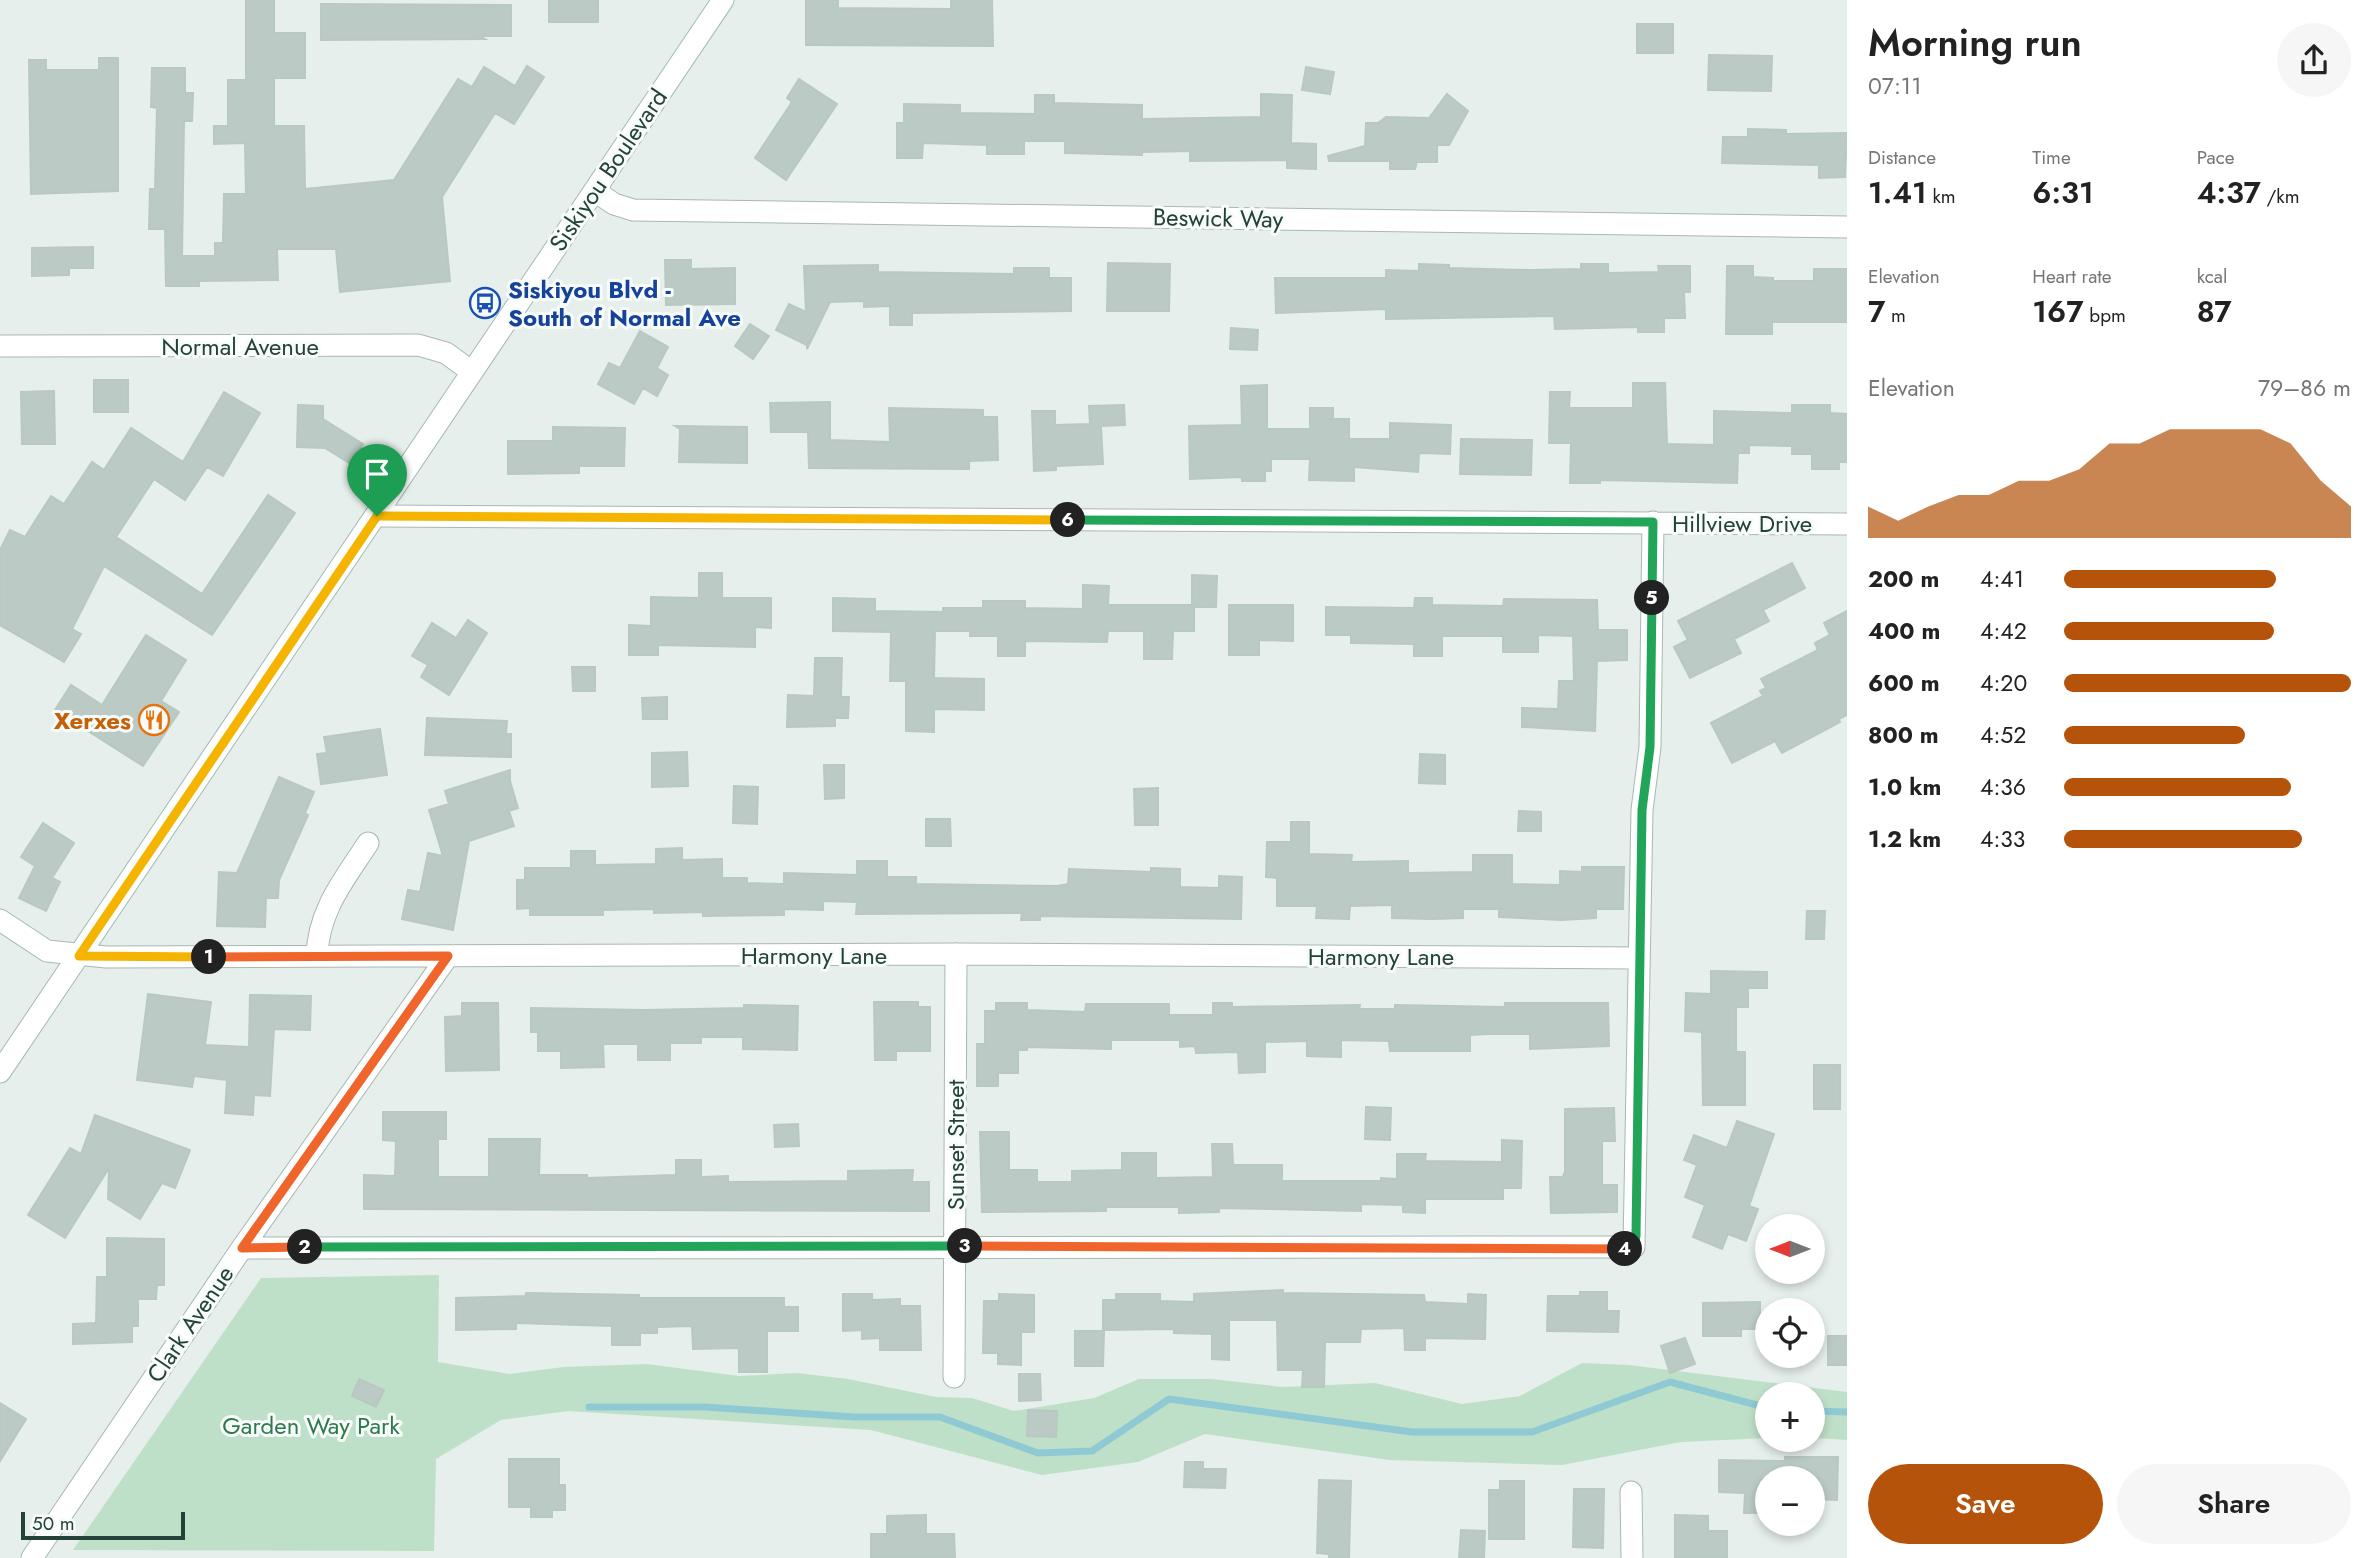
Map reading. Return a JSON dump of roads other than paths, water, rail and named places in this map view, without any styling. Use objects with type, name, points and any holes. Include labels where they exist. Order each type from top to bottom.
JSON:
[{"type":"street","name":"Siskiyou Boulevard","points":[[0,1072],[723,0]]},
{"type":"street","name":"Beswick Way","points":[[595,191],[614,204],[633,210],[1847,227]]},
{"type":"street","name":"Normal Avenue","points":[[0,346],[418,345],[446,353],[472,372]]},
{"type":"street","name":"Hillview Drive","points":[[377,516],[1847,524]]},
{"type":"street","points":[[242,1248],[1634,1247],[1642,810],[1650,747],[1653,522]]},
{"type":"street","points":[[317,956],[318,933],[330,901],[368,843]]},
{"type":"street","name":"Harmony Lane","points":[[0,920],[47,951],[79,956],[956,954],[1639,958]]},
{"type":"street","name":"Sunset Street","points":[[954,1377],[956,954]]},
{"type":"street","name":"Clark Avenue","points":[[32,1558],[242,1248],[448,956]]},
{"type":"street","points":[[1632,1492],[1632,1558]]},
{"type":"waterway","points":[[589,1407],[705,1407],[854,1417],[940,1417],[1038,1453],[1092,1451],[1169,1399],[1412,1432],[1532,1432],[1670,1382],[1755,1405]]},
{"type":"waterway","points":[[1825,1411],[1847,1412]]},
{"type":"place","name":"Siskiyou Blvd - South of Normal Ave","points":[[485,303]]},
{"type":"place","name":"Xerxes","points":[[154,720]]},
{"type":"park label","name":"Garden Way Park","points":[[311,1425]]}]
